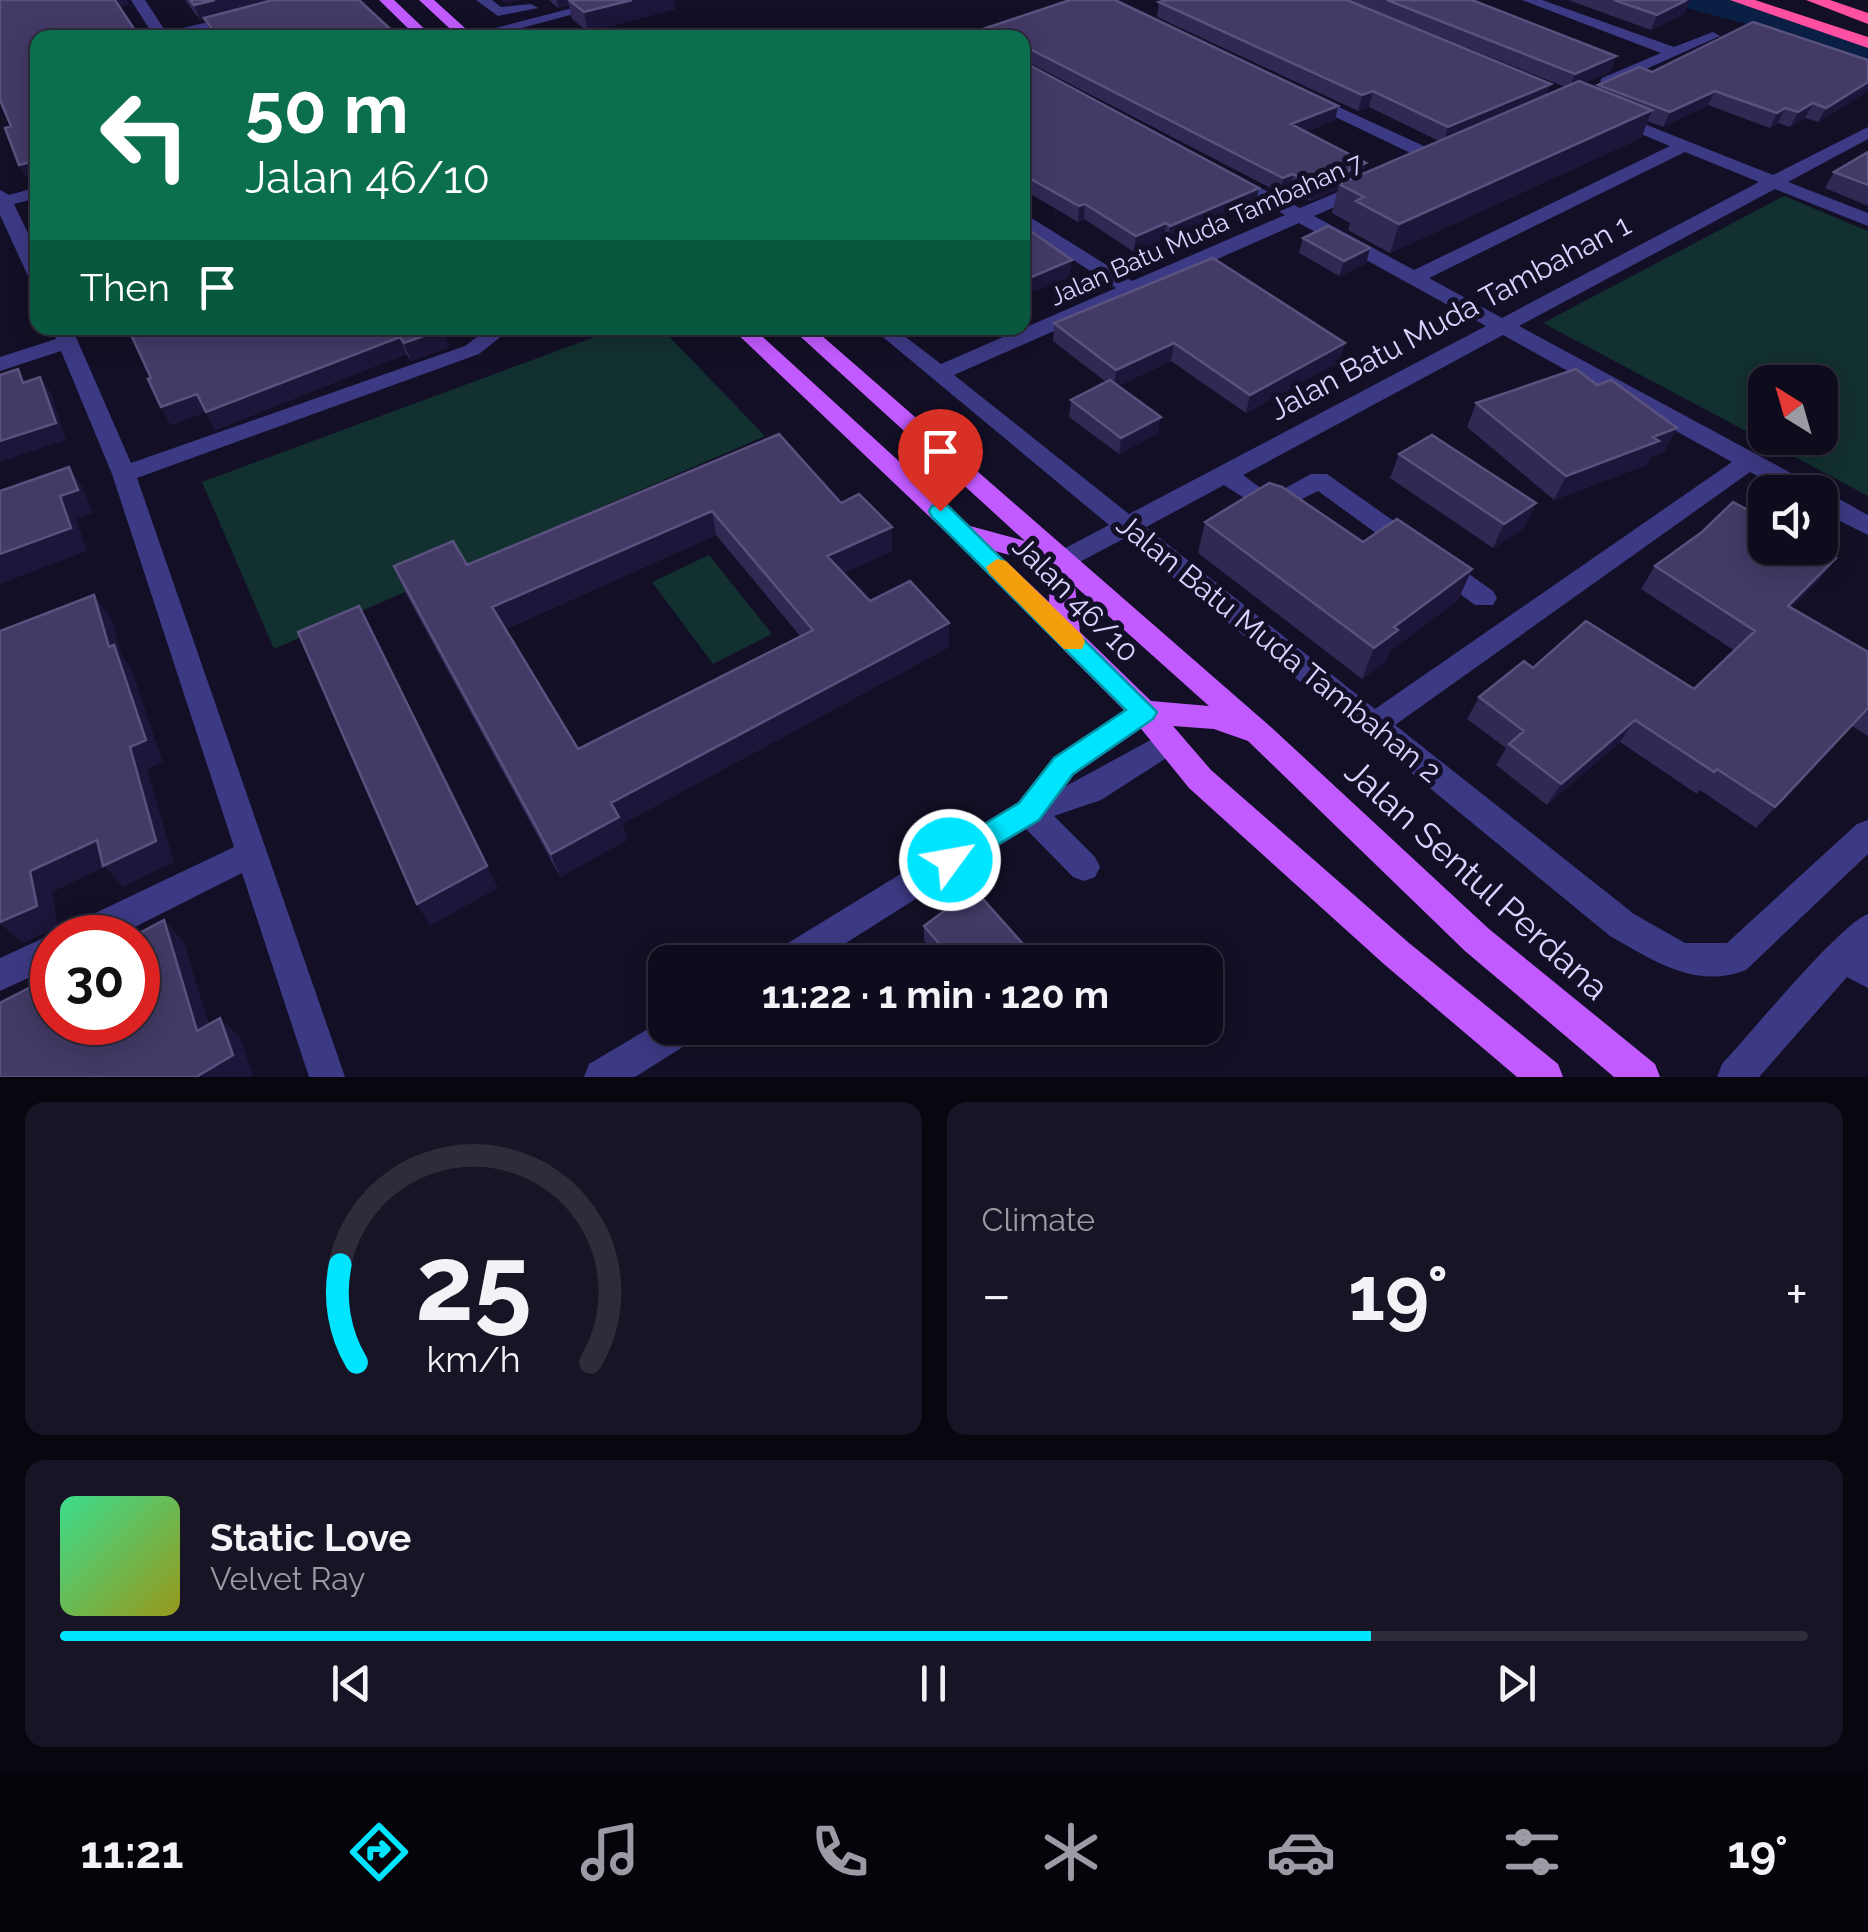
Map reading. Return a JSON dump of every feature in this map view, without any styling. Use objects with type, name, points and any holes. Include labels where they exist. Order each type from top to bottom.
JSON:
[{"type":"highway","points":[[1738,0],[1868,42]]},
{"type":"highway","points":[[1814,0],[1868,19]]},
{"type":"highway","points":[[1860,0],[1868,2]]},
{"type":"main road","points":[[386,0],[419,30]]},
{"type":"main road","points":[[426,0],[461,30]]},
{"type":"main road","name":"Jalan 46/10","points":[[750,335],[962,532],[1144,712],[1174,728]]},
{"type":"main road","name":"Jalan 46/10","points":[[809,335],[1262,736]]},
{"type":"main road","points":[[962,532],[1062,560],[1062,604],[1068,636]]},
{"type":"main road","points":[[1171,655],[1182,686],[1174,728],[1200,778],[1397,954],[1544,1077]]},
{"type":"main road","points":[[1174,728],[1216,718],[1262,736]]},
{"type":"main road","name":"Jalan Sentul Perdana","points":[[1262,736],[1477,940],[1642,1077]]},
{"type":"street","points":[[138,0],[158,30]]},
{"type":"street","points":[[483,0],[498,12],[507,12],[566,0]]},
{"type":"street","points":[[498,30],[620,0]]},
{"type":"street","points":[[1530,0],[1674,52]]},
{"type":"street","points":[[193,30],[266,13]]},
{"type":"street","points":[[1586,91],[1712,36]]},
{"type":"street","points":[[1294,91],[1433,157]]},
{"type":"street","points":[[1602,112],[1868,220]]},
{"type":"street","name":"Jalan Batu Muda Tambahan 1","points":[[1062,560],[1868,132]]},
{"type":"street","points":[[1413,278],[1684,146]]},
{"type":"street","points":[[1213,168],[1775,475]]},
{"type":"street","name":"Jalan Batu Muda Tambahan 7","points":[[1030,332],[1383,179]]},
{"type":"street","points":[[30,193],[1,198],[30,259]]},
{"type":"street","points":[[1030,222],[1130,289]]},
{"type":"street","points":[[0,364],[66,335],[124,474],[328,1077]]},
{"type":"street","points":[[124,474],[472,350],[493,335]]},
{"type":"street","name":"Jalan Batu Muda Tambahan 2","points":[[891,335],[1622,925],[1682,959],[1734,959],[1868,834]]},
{"type":"street","name":"Jalan Batu Muda Tambahan 7","points":[[939,372],[1024,335]]},
{"type":"street","points":[[1374,725],[1749,461]]},
{"type":"street","points":[[1225,474],[1270,507],[1319,480],[1484,598]]},
{"type":"street","points":[[1838,510],[1868,526]]},
{"type":"street","points":[[1029,812],[1064,766],[1144,712]]},
{"type":"street","points":[[814,945],[1029,812],[1090,792],[1174,728]]},
{"type":"street","points":[[1029,812],[1084,868]]},
{"type":"street","points":[[125,915],[254,852]]},
{"type":"street","points":[[1735,1077],[1855,964],[1868,929]]},
{"type":"street","points":[[0,975],[30,961]]},
{"type":"street","points":[[602,1077],[654,1045]]},
{"type":"green space","points":[[1784,196],[1868,231],[1868,496],[1838,480],[1838,475],[1829,475],[1791,455],[1838,455],[1838,365],[1748,365],[1748,432],[1543,323]]},
{"type":"green space","points":[[600,335],[668,335],[765,436],[274,649],[202,482]]},
{"type":"green space","points":[[709,555],[772,634],[713,664],[652,582]]},
{"type":"building","points":[[0,0],[115,0],[135,30],[30,30],[30,162],[19,165],[5,128],[11,126],[0,100]]},
{"type":"building","points":[[273,0],[359,0],[391,30],[213,30],[204,18]]},
{"type":"building","points":[[569,0],[632,0],[584,12]]},
{"type":"building","points":[[1070,0],[1115,0],[1338,106],[1291,124],[1366,163],[1314,186],[1293,174],[1283,178],[1030,49],[1030,30],[980,30]]},
{"type":"building","points":[[1347,0],[1551,84],[1448,127],[1373,91],[1362,95],[1159,2]]},
{"type":"building","points":[[1387,0],[1472,0],[1616,56],[1575,74]]},
{"type":"building","points":[[1614,0],[1687,0],[1657,15]]},
{"type":"building","points":[[1753,22],[1868,60],[1868,82],[1826,108],[1813,103],[1798,112],[1785,108],[1777,113],[1715,91],[1670,112],[1598,85],[1639,67],[1652,72]]},
{"type":"building","points":[[1030,65],[1259,188],[1170,226],[1166,223],[1136,236],[1085,204],[1079,206],[1030,178]]},
{"type":"building","points":[[1579,81],[1652,110],[1399,224],[1356,201],[1364,197],[1339,184]]},
{"type":"building","points":[[1868,152],[1868,185],[1834,172]]},
{"type":"building","points":[[1328,226],[1370,248],[1344,261],[1303,238]]},
{"type":"building","points":[[1030,231],[1072,260],[1030,278]]},
{"type":"building","points":[[1213,258],[1345,343],[1250,395],[1174,343],[1116,370],[1054,323]]},
{"type":"building","points":[[131,335],[426,335],[404,343],[400,337],[206,412],[197,394],[161,407],[148,379],[151,378]]},
{"type":"building","points":[[18,369],[23,383],[40,377],[56,423],[0,441],[0,375]]},
{"type":"building","points":[[1576,369],[1597,385],[1611,380],[1677,428],[1653,437],[1659,441],[1566,476],[1476,403]]},
{"type":"building","points":[[1110,380],[1161,417],[1121,438],[1071,400]]},
{"type":"building","points":[[779,434],[841,503],[859,494],[892,527],[827,556],[870,601],[910,581],[949,623],[611,803],[619,817],[551,854],[394,566],[453,541],[467,565]],"holes":[[[712,511],[813,630],[578,749],[492,607]]]},
{"type":"building","points":[[1432,435],[1536,503],[1504,524],[1399,454]]},
{"type":"building","points":[[69,467],[78,490],[60,496],[71,528],[0,554],[0,491]]},
{"type":"building","points":[[1269,483],[1282,487],[1363,542],[1397,519],[1472,569],[1394,627],[1398,630],[1374,648],[1205,522]]},
{"type":"building","points":[[1733,502],[1748,510],[1748,565],[1829,565],[1788,606],[1868,652],[1868,708],[1775,807],[1635,720],[1561,784],[1509,744],[1524,731],[1479,697],[1524,661],[1533,668],[1586,621],[1694,689],[1755,631],[1655,566],[1702,532]]},
{"type":"building","points":[[94,595],[109,647],[114,645],[146,740],[130,747],[156,841],[103,866],[97,840],[30,871],[37,906],[0,922],[0,631]]},
{"type":"building","points":[[359,606],[487,866],[417,904],[298,632]]},
{"type":"building","points":[[974,889],[1023,944],[940,945],[924,926]]},
{"type":"building","points":[[164,920],[197,1031],[220,1018],[233,1055],[196,1077],[0,1077],[0,1003],[30,987],[30,1045],[160,1045],[160,922]]},
{"type":"waterway","points":[[1694,0],[1777,22],[1868,58]]},
{"type":"slow traffic","points":[[997,567],[1073,642]]},
{"type":"route","points":[[940,511],[1144,712],[1064,766],[1029,812],[950,860]]}]
